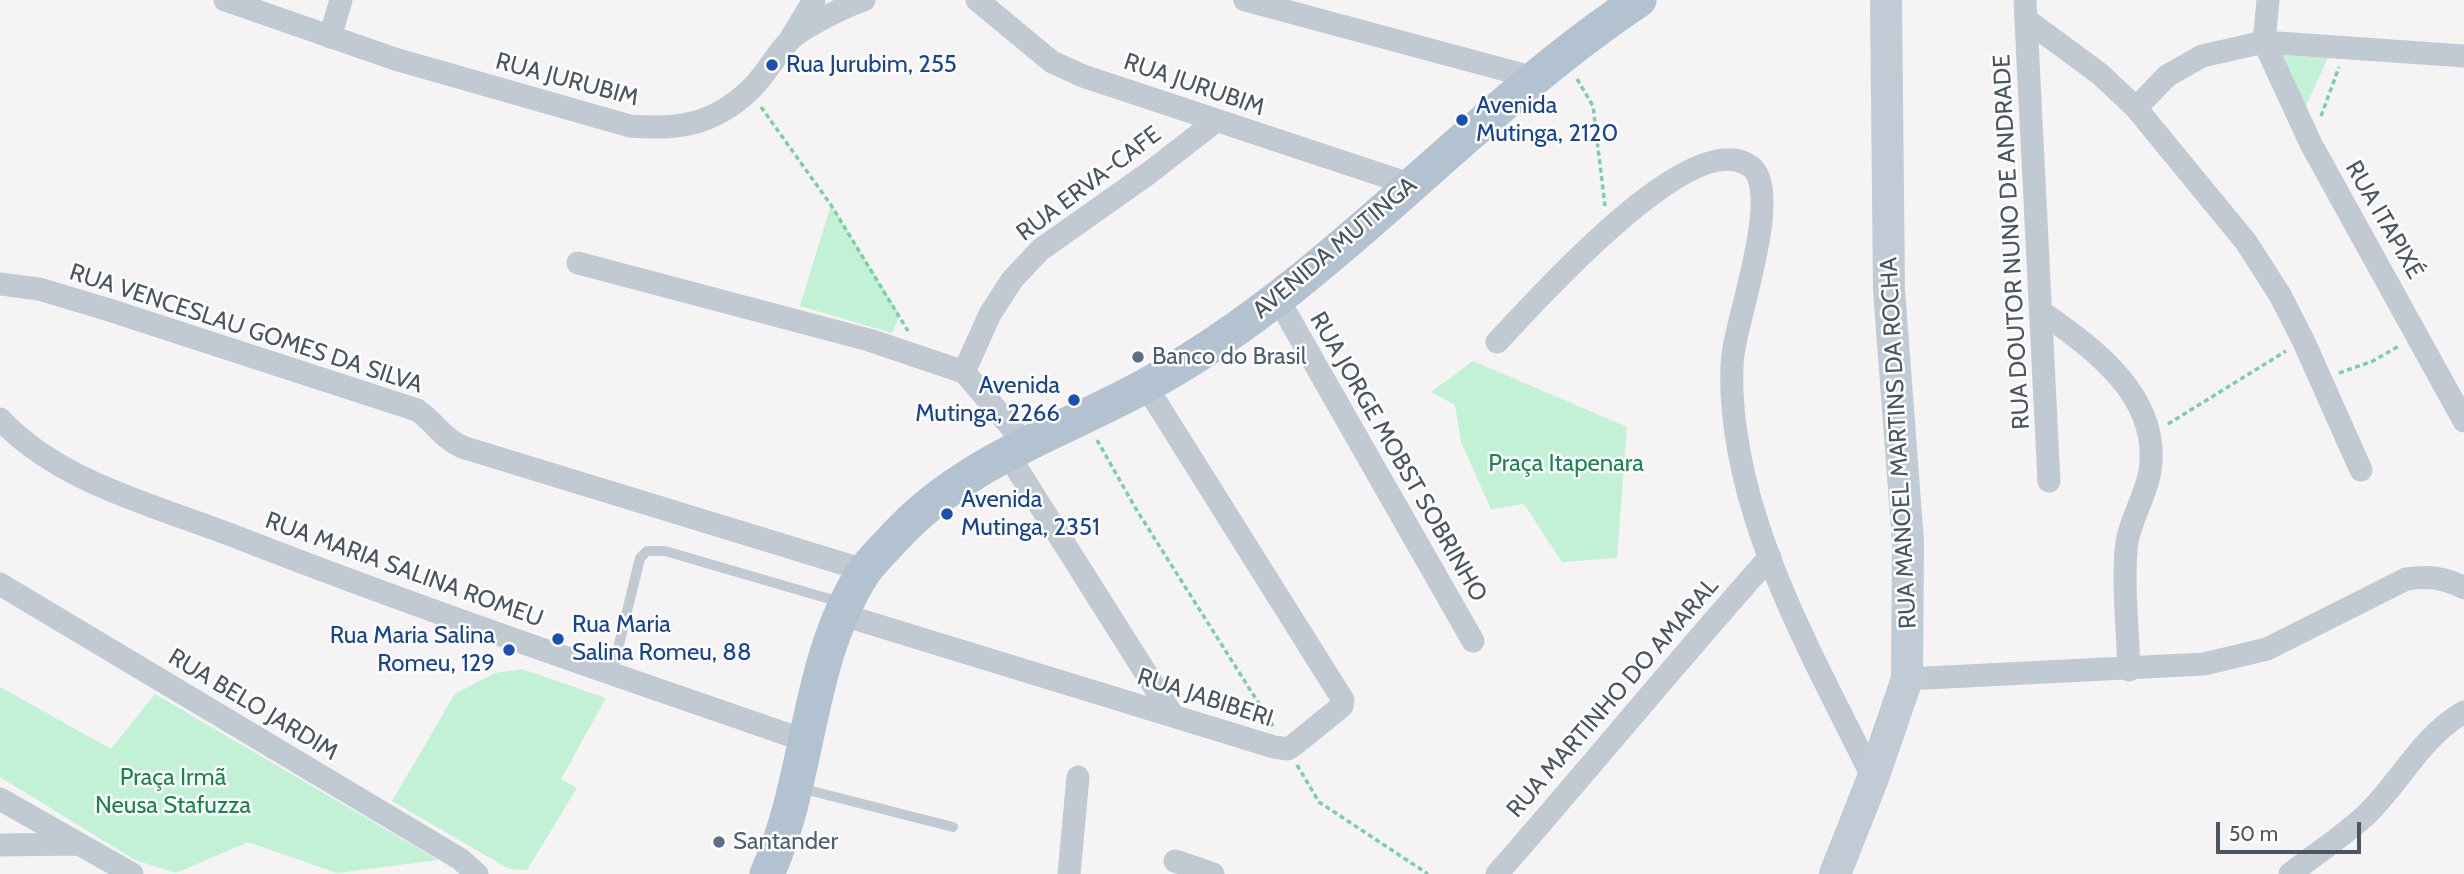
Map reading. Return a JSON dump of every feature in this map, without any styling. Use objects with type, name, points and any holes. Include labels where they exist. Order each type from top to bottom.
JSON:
[{"type":"main road","name":"AVENIDA MUTINGA","points":[[770,873],[795,787],[815,694],[843,609],[864,570],[921,508],[962,478],[1016,448],[1146,386],[1214,346],[1278,299],[1535,78],[1639,0]]},
{"type":"main road","name":"RUA MANOEL MARTINS DA ROCHA","points":[[1835,874],[1873,778],[1907,679],[1908,542],[1889,290],[1886,0]]},
{"type":"street","name":"RUA JURUBIM","points":[[225,0],[395,60],[630,126],[664,129],[691,126],[711,117],[749,91],[791,38],[864,0]]},
{"type":"street","points":[[330,37],[341,0]]},
{"type":"street","points":[[791,38],[814,0]]},
{"type":"street","name":"RUA JURUBIM","points":[[977,0],[1052,62],[1083,76],[1412,185]]},
{"type":"street","points":[[1245,0],[1535,78]]},
{"type":"street","points":[[2264,42],[2268,0]]},
{"type":"street","points":[[2026,10],[2101,74],[2136,108],[2246,242],[2280,295],[2323,380],[2361,470]]},
{"type":"street","name":"RUA DOUTOR NUNO DE ANDRADE","points":[[2026,10],[2043,313],[2049,481]]},
{"type":"street","points":[[2136,108],[2167,76],[2202,56],[2264,42],[2345,49],[2438,52],[2464,57]]},
{"type":"street","name":"RUA ITAPIXÉ","points":[[2264,42],[2311,144],[2419,334],[2464,421]]},
{"type":"street","name":"RUA ERVA-CAFE","points":[[964,372],[990,314],[1012,280],[1040,250],[1149,173],[1216,121]]},
{"type":"street","points":[[1497,342],[1608,229],[1672,180],[1722,159],[1738,159],[1752,167],[1758,174],[1761,206],[1759,244],[1733,354],[1732,392],[1737,438],[1770,557],[1818,667],[1873,778]]},
{"type":"street","points":[[578,263],[869,340],[964,372],[1016,448],[1171,713]]},
{"type":"street","name":"RUA VENCESLAU GOMES DA SILVA","points":[[0,284],[39,289],[106,309],[417,410],[428,418],[446,440],[462,447],[864,570]]},
{"type":"street","name":"RUA JORGE MOBST SOBRINHO","points":[[1278,299],[1473,641]]},
{"type":"street","points":[[2043,313],[2086,344],[2112,368],[2142,412],[2150,436],[2150,473],[2127,546],[2129,670]]},
{"type":"street","name":"RUA JABIBERI","points":[[843,609],[1274,747],[1288,749],[1342,706],[1341,696],[1146,386]]},
{"type":"street","name":"RUA MARIA SALINA ROMEU","points":[[0,419],[17,437],[48,461],[93,481],[363,586],[806,741]]},
{"type":"street","name":"RUA MARTINHO DO AMARAL","points":[[1497,874],[1580,779],[1686,650],[1770,557]]},
{"type":"street","points":[[1907,679],[2129,670],[2204,664],[2267,649],[2406,579],[2428,576],[2451,580],[2464,588]]},
{"type":"street","name":"RUA BELO JARDIM","points":[[0,584],[448,852],[477,874]]},
{"type":"street","points":[[2290,874],[2368,813],[2409,762],[2451,719],[2464,712]]},
{"type":"street","points":[[1069,874],[1078,777]]},
{"type":"street","points":[[0,799],[132,874]]},
{"type":"street","points":[[0,845],[77,844]]},
{"type":"street","points":[[1175,861],[1213,874]]},
{"type":"lane","points":[[612,673],[640,558],[647,551],[665,551],[843,609]]},
{"type":"lane","points":[[795,787],[953,827]]},
{"type":"path","points":[[2311,144],[2345,49]]},
{"type":"path","points":[[749,91],[831,205],[900,315],[922,358]]},
{"type":"path","points":[[1593,106],[1608,229]]},
{"type":"path","points":[[2323,380],[2373,361],[2419,334]]},
{"type":"path","points":[[2150,436],[2303,341]]},
{"type":"path","points":[[1102,449],[1136,509],[1319,802],[1428,874]]},
{"type":"green space","points":[[2283,55],[2328,58],[2304,110]]},
{"type":"green space","points":[[831,205],[900,315],[892,333],[800,306]]},
{"type":"green space","name":"Praça Itapenara","points":[[1473,361],[1627,427],[1617,558],[1562,562],[1524,504],[1491,509],[1461,442],[1455,405],[1431,392]]},
{"type":"green space","points":[[522,669],[606,698],[561,779],[577,788],[527,870],[509,869],[392,801],[455,694],[495,673]]},
{"type":"green space","name":"Praça Irmã Neusa Stafuzza","points":[[0,687],[111,749],[155,694],[438,860],[337,873],[248,842],[176,873],[135,860],[0,777]]},
{"type":"place","name":"Rua Jurubim, 255","points":[[772,65]]},
{"type":"place","name":"Avenida Mutinga, 2120","points":[[1462,120]]},
{"type":"place","name":"Banco do Brasil","points":[[1138,357]]},
{"type":"place","name":"Avenida Mutinga, 2266","points":[[1074,400]]},
{"type":"place","name":"Avenida Mutinga, 2351","points":[[947,514]]},
{"type":"place","name":"Rua Maria Salina Romeu, 88","points":[[558,639]]},
{"type":"place","name":"Rua Maria Salina Romeu, 129","points":[[509,650]]},
{"type":"place","name":"Santander","points":[[719,842]]}]
